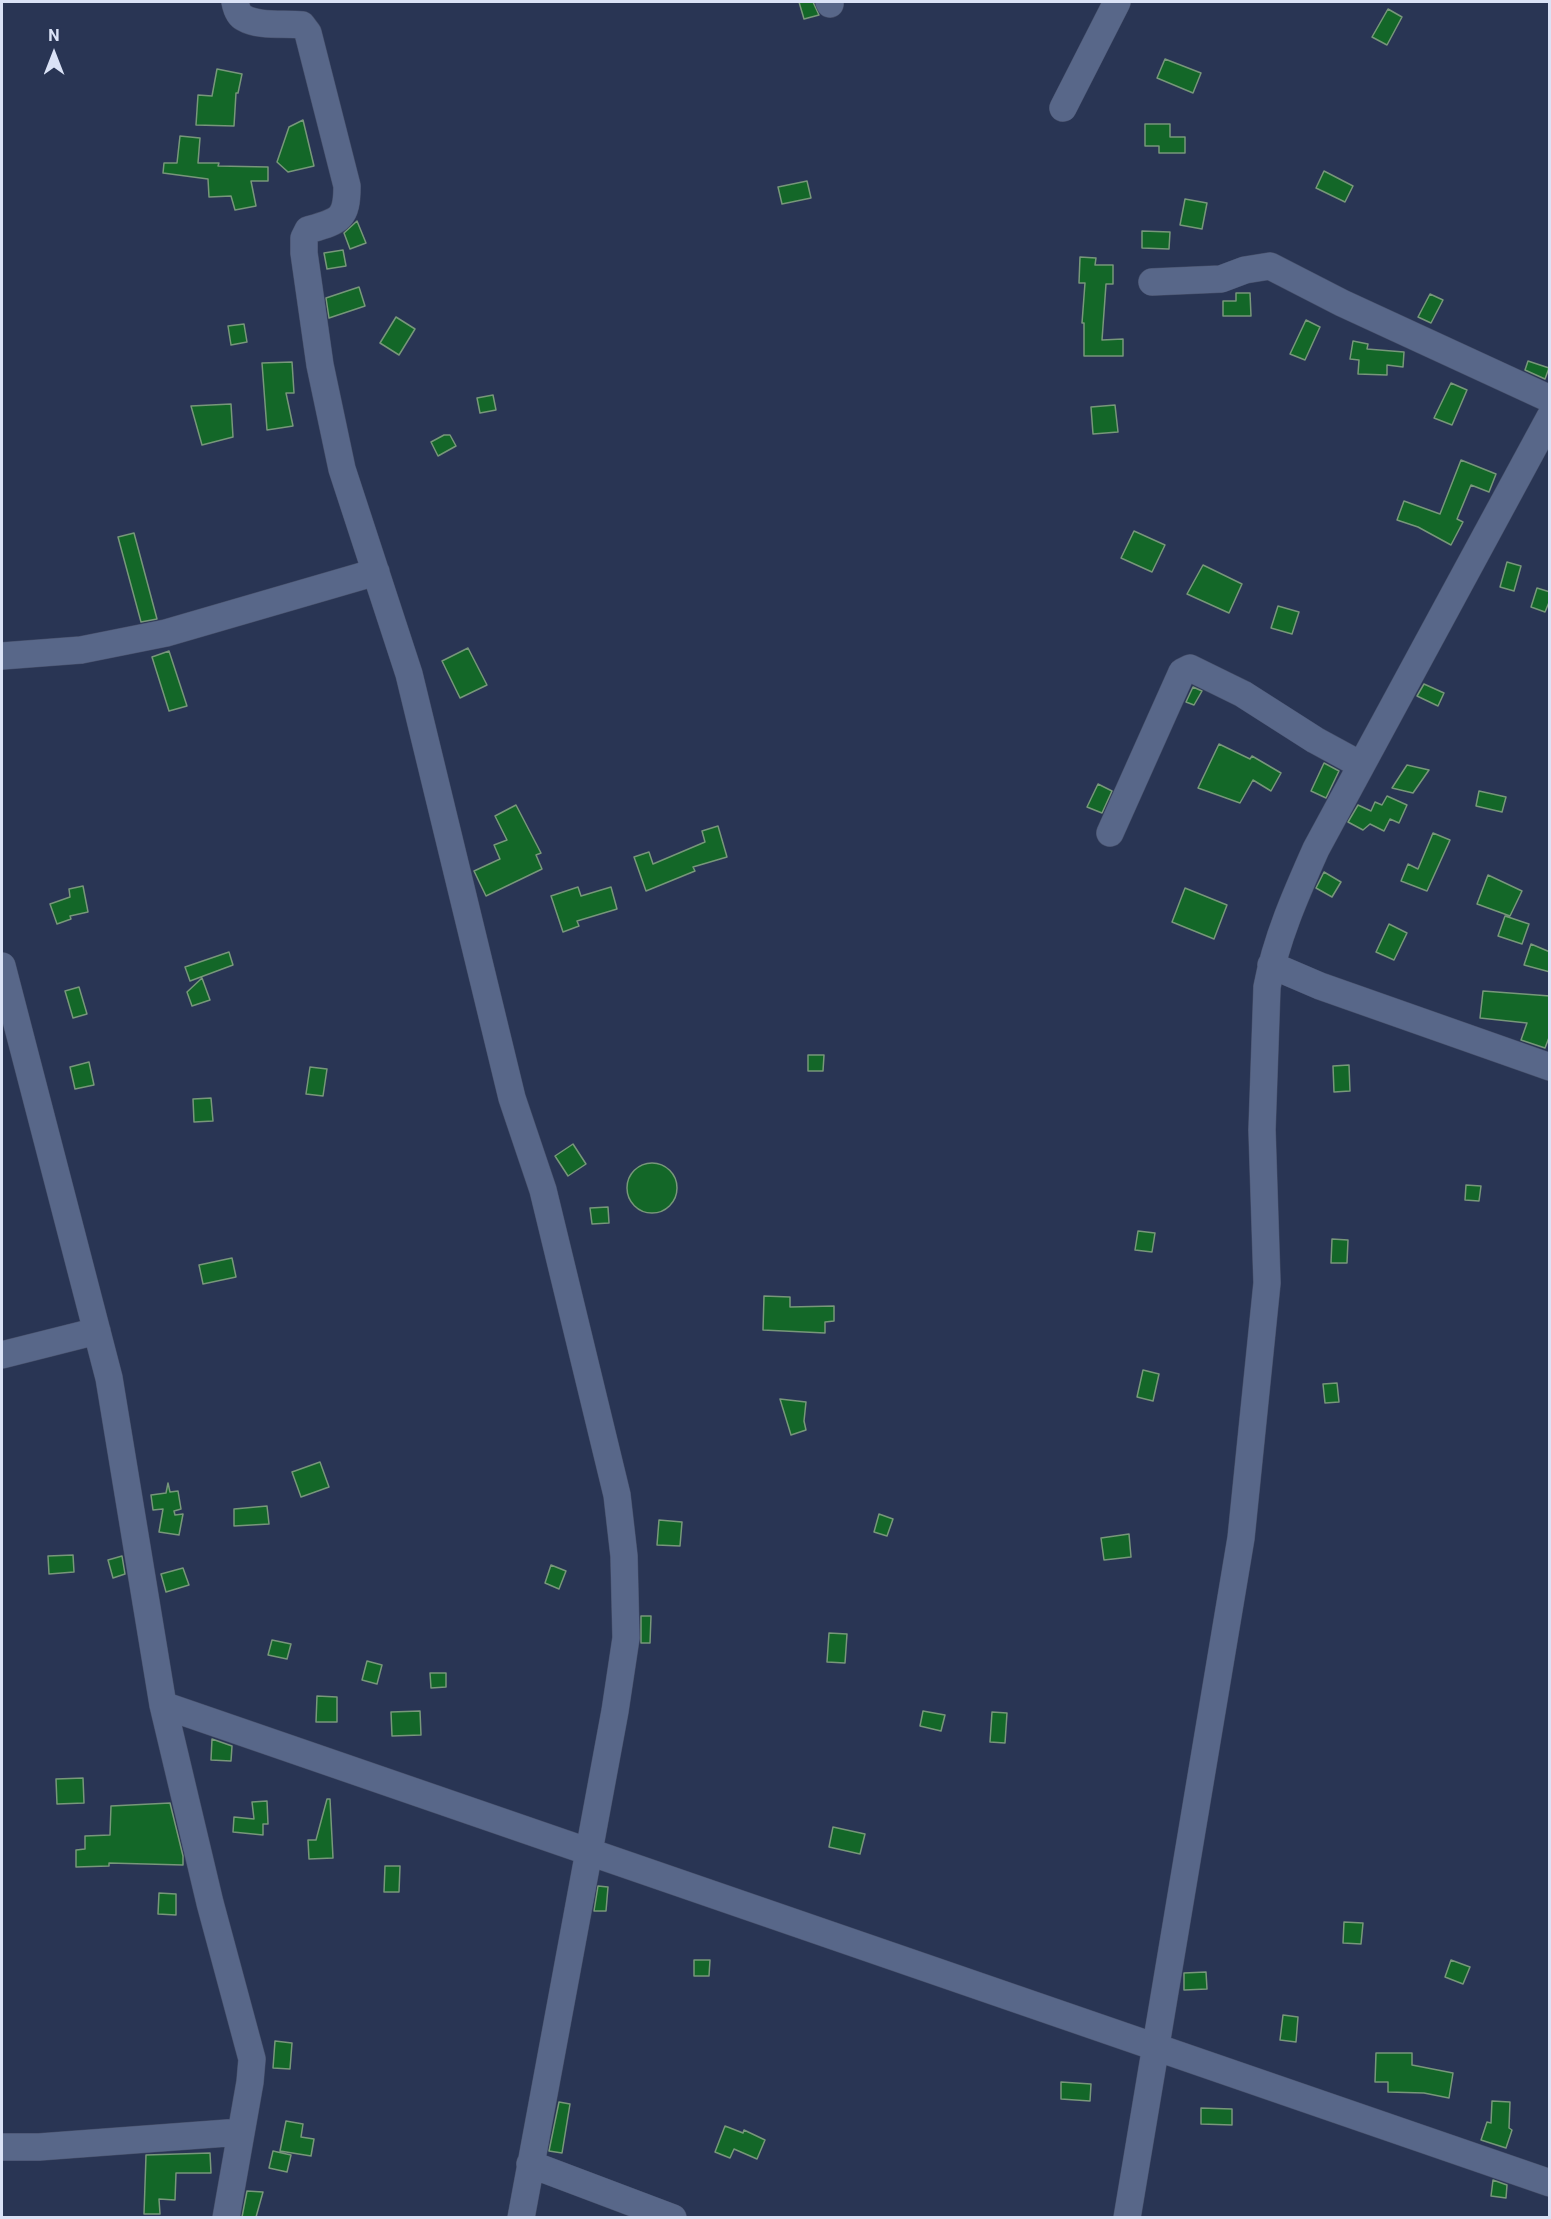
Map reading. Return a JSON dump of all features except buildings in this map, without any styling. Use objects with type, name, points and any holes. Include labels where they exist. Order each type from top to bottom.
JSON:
[{"type":"street","points":[[235,2],[236,9],[243,18],[259,22],[302,25],[308,33],[347,186],[347,204],[343,213],[331,224],[308,230],[304,238],[304,253],[320,365],[342,469],[409,674],[512,1098],[543,1190],[602,1428],[620,1512],[624,1556],[626,1638],[590,1852],[521,2217]]},
{"type":"street","points":[[1063,108],[1117,2]]},
{"type":"street","points":[[1152,282],[1221,279],[1245,270],[1270,266],[1342,303],[1550,399]]},
{"type":"street","points":[[1127,2217],[1241,1538],[1267,1283],[1262,1130],[1267,987],[1271,964],[1297,892],[1316,849],[1550,417]]},
{"type":"street","points":[[2,656],[81,650],[166,633],[376,572]]},
{"type":"street","points":[[1110,833],[1182,672],[1190,668],[1243,694],[1361,765]]},
{"type":"street","points":[[1271,964],[1320,986],[1550,1067]]},
{"type":"street","points":[[2,966],[109,1378],[163,1705],[210,1903],[252,2059],[226,2217]]},
{"type":"street","points":[[2,1355],[97,1331]]},
{"type":"street","points":[[163,1705],[1550,2183]]},
{"type":"street","points":[[2,2147],[39,2147],[241,2132]]},
{"type":"street","points":[[530,2164],[672,2217]]}]
